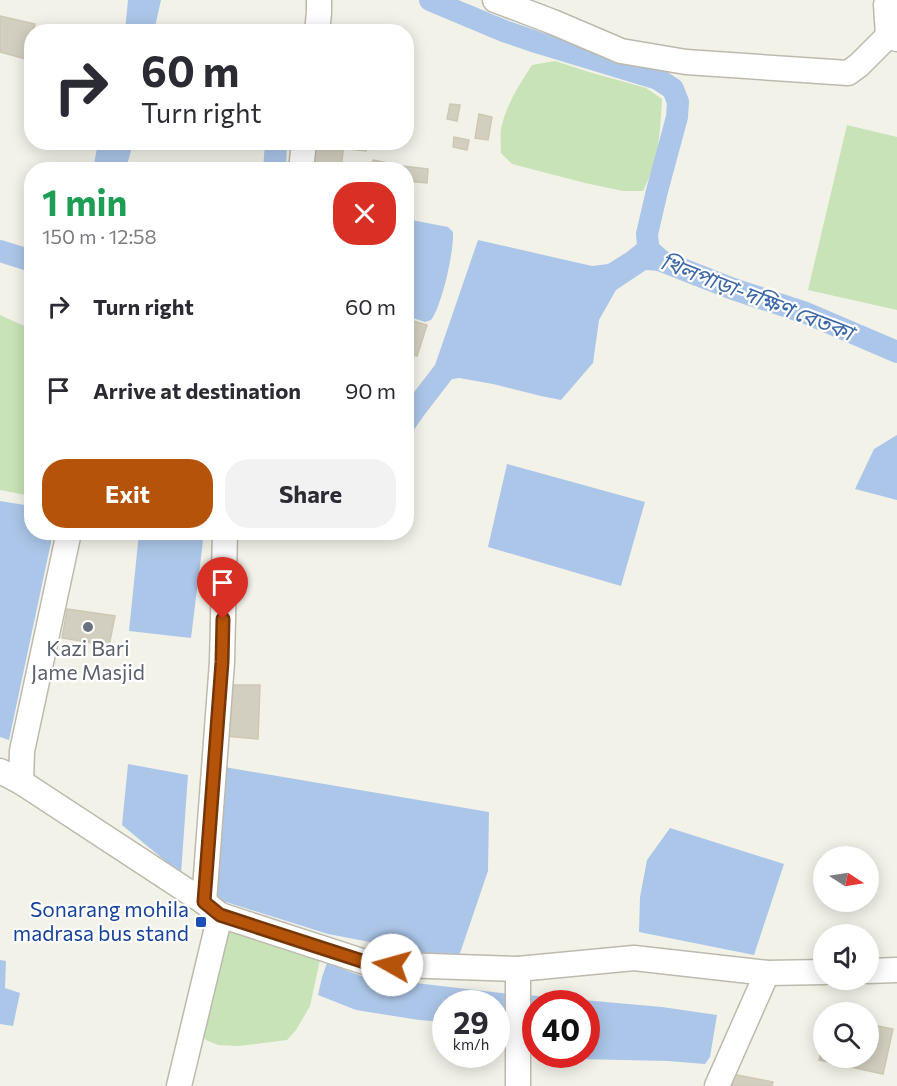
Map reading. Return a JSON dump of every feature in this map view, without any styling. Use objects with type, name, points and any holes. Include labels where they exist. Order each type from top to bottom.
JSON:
[{"type":"street","points":[[318,24],[319,0]]},
{"type":"street","points":[[495,0],[621,51],[686,62],[848,73],[892,38],[887,0]]},
{"type":"street","points":[[67,540],[22,751],[11,777],[212,908],[371,964],[518,969],[634,958],[767,972],[813,972]]},
{"type":"street","points":[[179,1086],[212,908],[225,540]]},
{"type":"street","points":[[518,969],[518,1086]]},
{"type":"street","points":[[879,971],[897,970]]},
{"type":"street","points":[[717,1086],[767,972]]},
{"type":"green space","points":[[555,61],[646,88],[662,99],[656,157],[643,191],[623,191],[512,164],[501,153],[503,120],[518,88],[532,65]]},
{"type":"green space","points":[[847,125],[897,137],[897,310],[808,290]]},
{"type":"green space","points":[[0,315],[24,326],[24,495],[0,490]]},
{"type":"green space","points":[[223,925],[320,960],[310,1006],[296,1030],[287,1040],[239,1046],[218,1045],[206,1040],[199,1032]]},
{"type":"water","points":[[128,0],[161,0],[156,24],[126,24]]},
{"type":"water","points":[[97,150],[131,150],[128,162],[94,162]]},
{"type":"water","points":[[264,150],[287,150],[286,162],[264,162]]},
{"type":"water","points":[[414,221],[448,227],[453,232],[452,252],[443,291],[431,320],[425,322],[414,318]]},
{"type":"water","points":[[643,232],[652,232],[657,242],[681,264],[675,272],[646,270],[616,290],[599,320],[593,363],[561,400],[459,378],[448,380],[429,397],[422,391],[434,368],[478,240],[592,266],[608,264],[627,252],[638,243]]},
{"type":"water","points":[[897,435],[897,500],[855,489],[874,449]]},
{"type":"water","points":[[507,464],[645,502],[621,586],[488,547]]},
{"type":"water","points":[[0,501],[24,505],[24,540],[52,540],[9,740],[0,737]]},
{"type":"water","points":[[138,540],[203,540],[191,638],[129,631]]},
{"type":"water","points":[[128,764],[188,775],[181,874],[122,825]]},
{"type":"water","points":[[224,767],[489,812],[488,871],[458,959],[328,934],[213,898]]},
{"type":"water","points":[[670,828],[784,864],[754,955],[639,932],[640,897],[647,860]]},
{"type":"water","points":[[0,960],[6,961],[5,988],[20,993],[13,1026],[0,1024]]},
{"type":"water","points":[[327,963],[364,977],[476,990],[432,990],[432,1021],[419,1020],[356,1010],[318,995]]},
{"type":"water","points":[[600,1001],[717,1015],[710,1057],[705,1064],[600,1060]]},
{"type":"building","points":[[0,16],[35,24],[24,24],[24,58],[0,52]]},
{"type":"building","points":[[450,104],[460,105],[457,121],[447,119]]},
{"type":"building","points":[[479,114],[492,117],[488,140],[475,138]]},
{"type":"building","points":[[454,137],[469,140],[467,150],[453,147]]},
{"type":"building","points":[[316,150],[343,150],[342,162],[315,162]]},
{"type":"building","points":[[414,167],[428,169],[427,183],[414,182]]},
{"type":"building","points":[[414,321],[427,325],[417,356],[414,355]]},
{"type":"building","name":"Kazi Bari Jame Masjid","points":[[67,609],[115,616],[109,646],[62,638]]},
{"type":"building","points":[[227,685],[260,685],[258,739],[225,736]]},
{"type":"building","points":[[879,1026],[893,1029],[883,1074],[856,1068],[879,1068]]},
{"type":"building","points":[[727,1073],[773,1082],[772,1086],[725,1086]]},
{"type":"waterway","name":"খিলপাড়া-দক্ষিণ বেতকা","points":[[430,0],[504,31],[658,79],[673,89],[678,102],[677,117],[647,234],[649,256],[733,289],[806,313],[897,352]]},
{"type":"waterway","points":[[0,251],[24,258]]},
{"type":"waterway","points":[[414,410],[445,370]]},
{"type":"place","name":"Kazi Bari Jame Masjid","points":[[88,627]]},
{"type":"place","name":"Sonarang mohila madrasa bus stand","points":[[201,922]]},
{"type":"route","points":[[223,619],[222,662],[204,902],[220,915],[371,964],[392,965]]}]
